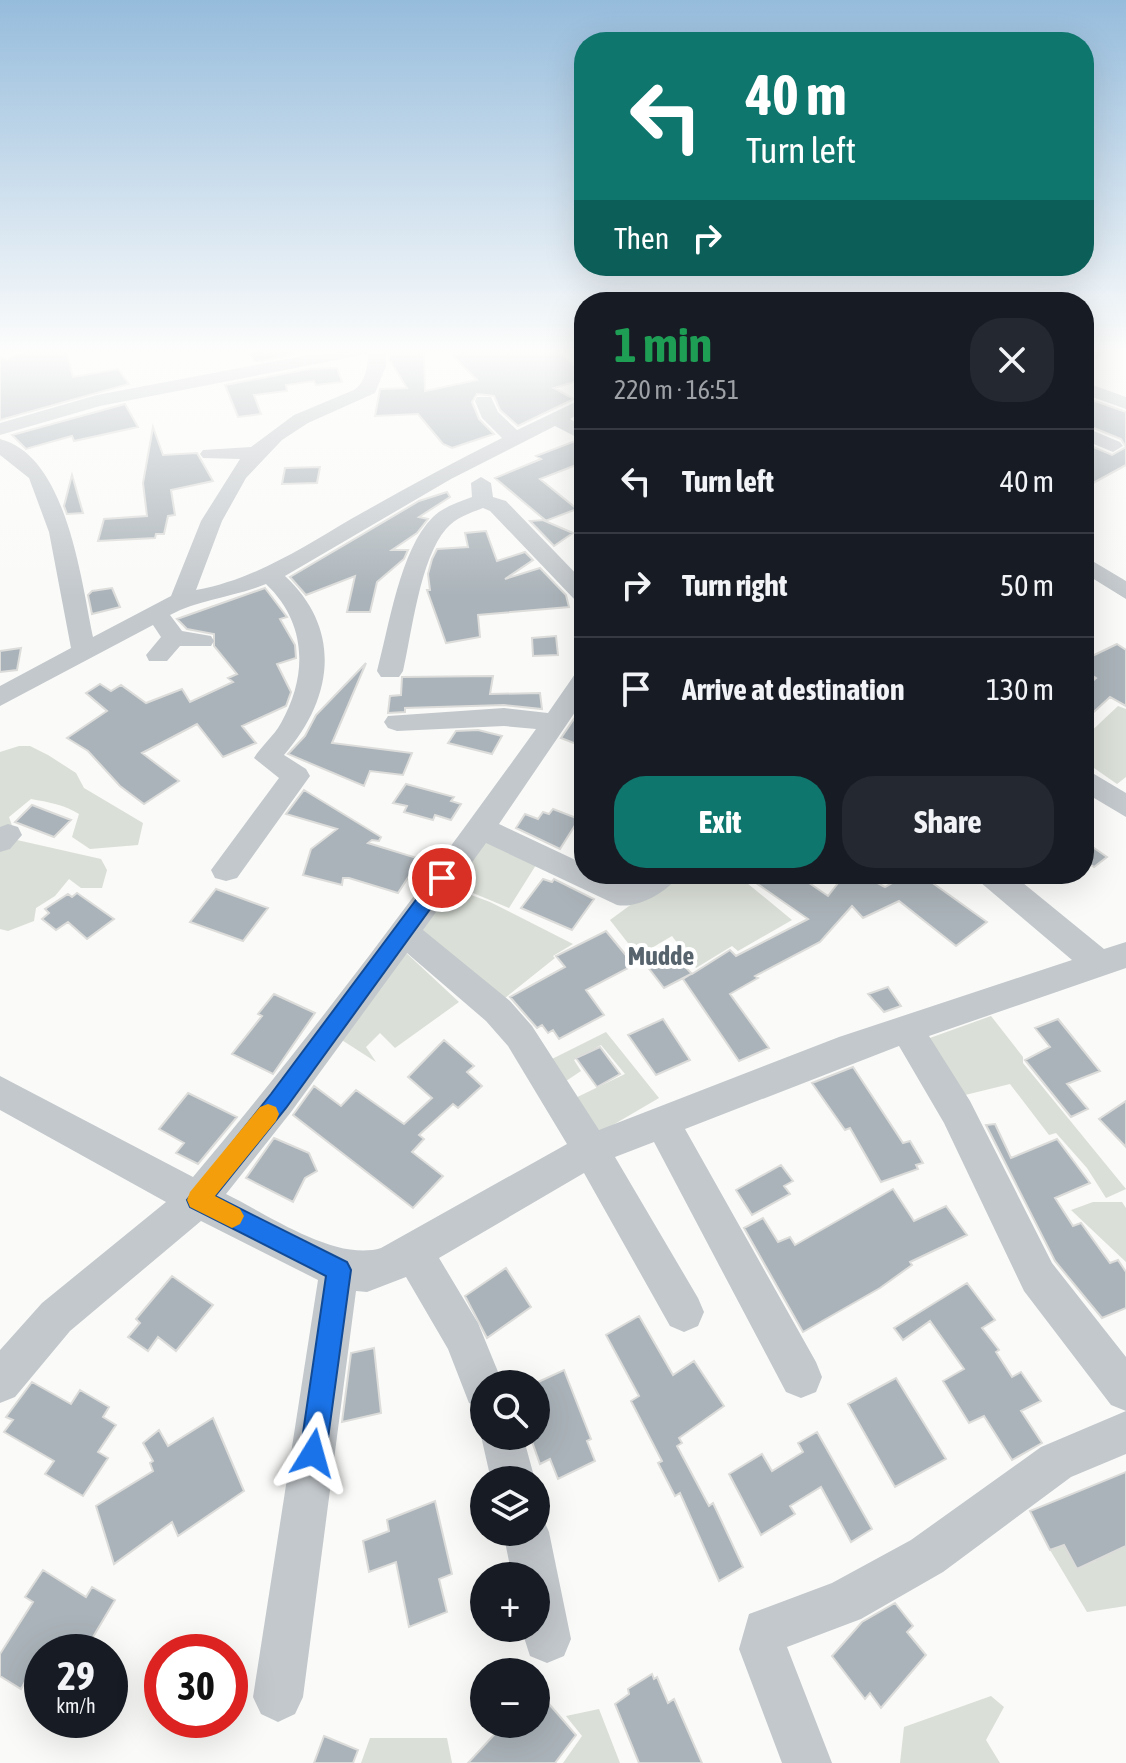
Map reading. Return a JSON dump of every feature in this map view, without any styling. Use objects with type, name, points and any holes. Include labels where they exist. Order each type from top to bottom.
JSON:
[{"type":"street","points":[[181,600],[214,512],[232,478],[255,453],[285,431]]},
{"type":"street","points":[[507,431],[515,439]]},
{"type":"street","points":[[0,697],[181,600],[227,592],[270,575],[529,431]]},
{"type":"street","points":[[1,432],[38,475],[60,532],[84,650]]},
{"type":"street","points":[[1094,437],[1113,446]]},
{"type":"street","points":[[210,454],[255,453]]},
{"type":"street","points":[[477,458],[483,500]]},
{"type":"street","points":[[390,671],[412,587],[432,532],[450,515],[483,500],[498,506],[574,586]]},
{"type":"street","points":[[1094,570],[1126,592]]},
{"type":"street","points":[[226,870],[296,776],[268,758],[295,723],[306,687],[313,636],[310,623],[298,604],[270,575]]},
{"type":"street","points":[[1094,584],[1104,577]]},
{"type":"street","points":[[158,615],[166,646],[202,641]]},
{"type":"street","points":[[0,1382],[56,1317],[198,1200],[279,1101],[480,828],[574,694]]},
{"type":"street","points":[[397,722],[504,717],[553,722]]},
{"type":"street","points":[[1094,785],[1126,807]]},
{"type":"street","points":[[480,828],[574,873]]},
{"type":"street","points":[[598,884],[628,895],[647,884]]},
{"type":"street","points":[[1006,884],[1118,959]]},
{"type":"street","points":[[403,932],[498,1011],[520,1036],[591,1150],[684,1312]]},
{"type":"street","points":[[0,1092],[198,1200],[339,1270],[367,1272],[413,1252],[591,1150],[839,1052],[1118,959]]},
{"type":"street","points":[[907,1030],[957,1112],[1018,1242],[1038,1277],[1126,1390]]},
{"type":"street","points":[[662,1122],[801,1377]]},
{"type":"street","points":[[413,1252],[464,1337],[477,1370]]},
{"type":"street","points":[[278,1697],[339,1270]]},
{"type":"street","points":[[807,1763],[763,1649],[766,1631],[844,1602],[927,1556],[1056,1462],[1126,1432]]},
{"type":"shaded area","points":[[1118,706],[1126,709],[1126,777],[1117,784],[1094,768],[1094,729]]},
{"type":"shaded area","points":[[30,746],[48,755],[76,773],[84,788],[143,823],[138,845],[90,849],[72,837],[79,814],[62,806],[31,799],[9,817],[17,840],[101,859],[107,870],[102,888],[81,888],[69,879],[55,896],[36,908],[34,921],[8,931],[0,929],[0,752]]},
{"type":"shaded area","points":[[486,842],[536,865],[509,908],[449,883]]},
{"type":"shaded area","points":[[659,884],[748,884],[792,920],[738,951],[732,946],[696,968],[672,936],[638,956],[610,920]]},
{"type":"shaded area","points":[[447,886],[490,902],[573,944],[553,956],[555,958],[500,1002],[411,931]]},
{"type":"shaded area","points":[[402,949],[459,1002],[395,1048],[380,1033],[366,1047],[376,1062],[334,1035]]},
{"type":"shaded area","points":[[991,1016],[1023,1057],[1023,1063],[1126,1189],[1106,1198],[1087,1168],[1056,1133],[1049,1135],[1010,1084],[961,1096],[927,1039]]},
{"type":"shaded area","points":[[606,1032],[659,1098],[594,1136],[567,1102],[625,1074],[601,1045],[574,1060],[581,1071],[557,1087],[542,1064]]},
{"type":"shaded area","points":[[1093,1202],[1122,1202],[1126,1208],[1126,1262],[1071,1210]]},
{"type":"shaded area","points":[[1064,1545],[1077,1569],[1096,1561],[1089,1548],[1126,1546],[1126,1606],[1087,1612],[1050,1550]]},
{"type":"shaded area","points":[[991,1696],[1004,1707],[986,1740],[1000,1763],[900,1763],[904,1727]]},
{"type":"shaded area","points":[[599,1709],[620,1763],[563,1763],[582,1736],[566,1716]]},
{"type":"shaded area","points":[[370,1738],[447,1738],[452,1763],[361,1763]]},
{"type":"building","points":[[26,431],[118,431],[74,441],[72,436],[26,449],[12,435]]},
{"type":"building","points":[[152,431],[163,455],[197,453],[213,481],[171,490],[175,515],[168,516],[164,534],[156,534],[155,538],[98,541],[104,519],[147,516],[143,483]]},
{"type":"building","points":[[432,431],[491,431],[494,434],[452,448],[443,444]]},
{"type":"building","points":[[1102,431],[1126,431],[1126,447],[1121,439]]},
{"type":"building","points":[[574,441],[574,466],[540,479],[574,507],[574,510],[545,521],[573,533],[554,546],[530,521],[545,520],[495,478],[541,459],[536,456]]},
{"type":"building","points":[[1094,447],[1112,455],[1126,447],[1126,465],[1094,483]]},
{"type":"building","points":[[320,467],[317,483],[282,484],[285,468]]},
{"type":"building","points":[[72,475],[83,513],[67,514],[64,506]]},
{"type":"building","points":[[447,492],[450,497],[419,517],[428,519],[417,533],[392,550],[408,550],[404,559],[377,582],[370,612],[347,612],[355,576],[306,595],[290,577],[419,501]]},
{"type":"building","points":[[486,531],[497,561],[525,552],[533,560],[505,579],[540,568],[566,595],[569,607],[478,615],[480,637],[446,643],[427,590],[430,590],[428,574],[432,559],[437,549],[468,547],[465,533]]},
{"type":"building","points":[[112,588],[120,607],[92,614],[88,595],[92,591]]},
{"type":"building","points":[[265,588],[287,617],[280,619],[295,645],[296,658],[277,664],[291,692],[286,706],[242,726],[256,743],[223,757],[197,724],[142,753],[179,781],[144,804],[120,786],[88,751],[67,738],[107,711],[86,693],[100,684],[111,691],[121,685],[146,703],[182,689],[190,702],[233,682],[228,678],[237,674],[214,646],[214,634],[187,629],[177,619]]},
{"type":"building","points":[[556,636],[558,655],[533,656],[532,638]]},
{"type":"building","points":[[1117,644],[1126,650],[1126,706],[1110,697],[1094,712],[1094,655]]},
{"type":"building","points":[[21,648],[17,670],[0,672],[0,651]]},
{"type":"building","points":[[366,663],[332,743],[412,753],[403,775],[370,771],[364,786],[288,754],[305,736],[316,715]]},
{"type":"building","points":[[493,676],[490,694],[540,693],[542,709],[504,705],[405,708],[405,712],[388,713],[390,696],[401,695],[402,677]]},
{"type":"building","points":[[574,719],[574,743],[561,738]]},
{"type":"building","points":[[478,730],[502,736],[492,754],[448,743],[456,731]]},
{"type":"building","points":[[406,784],[454,797],[451,801],[461,804],[451,820],[435,815],[433,820],[404,812],[407,806],[393,803]]},
{"type":"building","points":[[304,790],[381,837],[379,841],[368,843],[420,859],[398,893],[349,878],[343,878],[342,885],[303,875],[311,849],[337,829],[286,814]]},
{"type":"building","points":[[32,805],[71,820],[54,837],[15,822]]},
{"type":"building","points":[[553,809],[574,817],[574,827],[560,849],[516,828],[525,814],[538,819],[543,812],[549,814]]},
{"type":"building","points":[[1094,848],[1107,857],[1094,867]]},
{"type":"building","points":[[543,879],[552,882],[554,879],[594,899],[572,930],[521,908]]},
{"type":"building","points":[[757,884],[811,884],[828,896],[837,884],[879,884],[885,887],[890,884],[934,884],[987,922],[956,946],[899,901],[863,918],[852,906],[820,942],[755,976],[758,978],[730,994],[769,1048],[739,1061],[683,979],[691,974],[664,988],[647,966],[672,953],[692,974],[730,950],[736,956],[808,919]]},
{"type":"building","points":[[216,889],[268,908],[243,941],[190,922]]},
{"type":"building","points":[[77,893],[114,919],[87,939],[68,922],[56,930],[42,919],[49,913],[45,909],[68,894],[72,897]]},
{"type":"building","points":[[606,931],[634,965],[586,990],[604,1015],[559,1039],[553,1030],[548,1033],[542,1025],[537,1028],[510,997],[565,967],[556,956]]},
{"type":"building","points":[[888,987],[901,1006],[884,1012],[868,994]]},
{"type":"building","points":[[274,994],[315,1013],[273,1074],[232,1054],[262,1016],[258,1014]]},
{"type":"building","points":[[663,1019],[690,1060],[656,1075],[628,1035]]},
{"type":"building","points":[[1058,1019],[1100,1071],[1067,1084],[1088,1109],[1071,1117],[1025,1060],[1050,1047],[1035,1028]]},
{"type":"building","points":[[444,1040],[474,1066],[467,1072],[482,1086],[458,1108],[453,1104],[419,1135],[424,1139],[412,1152],[443,1176],[413,1208],[293,1115],[314,1086],[341,1106],[356,1090],[404,1124],[432,1098],[408,1077]]},
{"type":"building","points":[[600,1047],[620,1074],[597,1087],[576,1058]]},
{"type":"building","points":[[853,1067],[903,1143],[910,1141],[923,1163],[916,1165],[918,1169],[881,1182],[850,1128],[845,1130],[812,1083]]},
{"type":"building","points":[[188,1093],[237,1117],[198,1164],[176,1153],[184,1143],[159,1129]]},
{"type":"building","points":[[1126,1101],[1126,1147],[1099,1119]]},
{"type":"building","points":[[995,1124],[1011,1158],[1057,1139],[1090,1183],[1055,1198],[1073,1226],[1081,1223],[1110,1263],[1118,1260],[1126,1272],[1126,1308],[1102,1318],[1055,1261],[986,1125]]},
{"type":"building","points":[[274,1138],[309,1153],[317,1171],[305,1178],[293,1202],[246,1178]]},
{"type":"building","points":[[781,1165],[793,1181],[784,1186],[790,1194],[752,1215],[736,1190]]},
{"type":"building","points":[[893,1189],[914,1221],[946,1206],[967,1235],[910,1262],[912,1265],[880,1288],[803,1332],[744,1228],[763,1218],[778,1242],[790,1237],[795,1245]]},
{"type":"building","points":[[506,1268],[531,1307],[487,1338],[465,1296]]},
{"type":"building","points":[[172,1276],[213,1305],[176,1351],[158,1337],[148,1351],[128,1337],[140,1323],[136,1319]]},
{"type":"building","points":[[967,1283],[995,1320],[982,1328],[999,1350],[996,1352],[1012,1377],[1021,1372],[1041,1401],[1021,1411],[1042,1443],[1012,1460],[984,1416],[969,1423],[943,1381],[964,1369],[930,1321],[903,1340],[894,1328]]},
{"type":"building","points":[[639,1316],[673,1375],[694,1361],[724,1406],[679,1438],[682,1443],[677,1446],[709,1506],[713,1503],[743,1567],[719,1581],[680,1493],[675,1496],[658,1463],[662,1461],[631,1401],[639,1396],[606,1335]]},
{"type":"building","points":[[374,1348],[381,1413],[342,1422],[351,1353]]},
{"type":"building","points":[[564,1370],[591,1439],[587,1441],[595,1461],[558,1479],[550,1459],[540,1464],[535,1450],[550,1450],[550,1376]]},
{"type":"building","points":[[896,1378],[946,1459],[895,1487],[848,1404]]},
{"type":"building","points":[[32,1382],[71,1404],[80,1390],[109,1407],[103,1417],[116,1425],[98,1452],[108,1458],[83,1496],[45,1474],[54,1461],[4,1432],[13,1420],[6,1417]]},
{"type":"building","points":[[213,1418],[244,1491],[178,1536],[172,1522],[114,1564],[96,1506],[153,1471],[150,1463],[153,1461],[143,1443],[159,1430],[168,1446]]},
{"type":"building","points":[[817,1432],[872,1529],[851,1542],[821,1487],[790,1506],[795,1514],[761,1535],[729,1474],[762,1454],[772,1471],[803,1452],[798,1443]]},
{"type":"building","points":[[1126,1472],[1126,1546],[1077,1569],[1064,1545],[1050,1550],[1030,1511]]},
{"type":"building","points":[[435,1501],[452,1574],[439,1579],[447,1612],[409,1627],[396,1562],[369,1572],[363,1541],[389,1531],[387,1520]]},
{"type":"building","points":[[43,1570],[86,1597],[92,1587],[115,1600],[95,1634],[24,1634],[24,1684],[21,1689],[0,1676],[0,1654],[33,1602],[25,1597]]},
{"type":"building","points":[[895,1603],[913,1626],[907,1632],[926,1655],[881,1708],[870,1693],[865,1699],[832,1656],[862,1622]]},
{"type":"building","points":[[652,1674],[654,1679],[657,1677],[668,1703],[674,1699],[702,1763],[639,1763],[615,1704],[629,1694],[628,1689]]},
{"type":"building","points":[[550,1705],[576,1735],[555,1763],[468,1763],[491,1738],[550,1738]]},
{"type":"building","points":[[324,1736],[358,1750],[353,1763],[314,1763]]},
{"type":"slow traffic","points":[[232,1216],[198,1200],[268,1114]]},
{"type":"district","name":"Mudde","points":[[661,956]]},
{"type":"route","points":[[313,1453],[339,1270],[198,1200],[279,1101],[442,878]]}]
